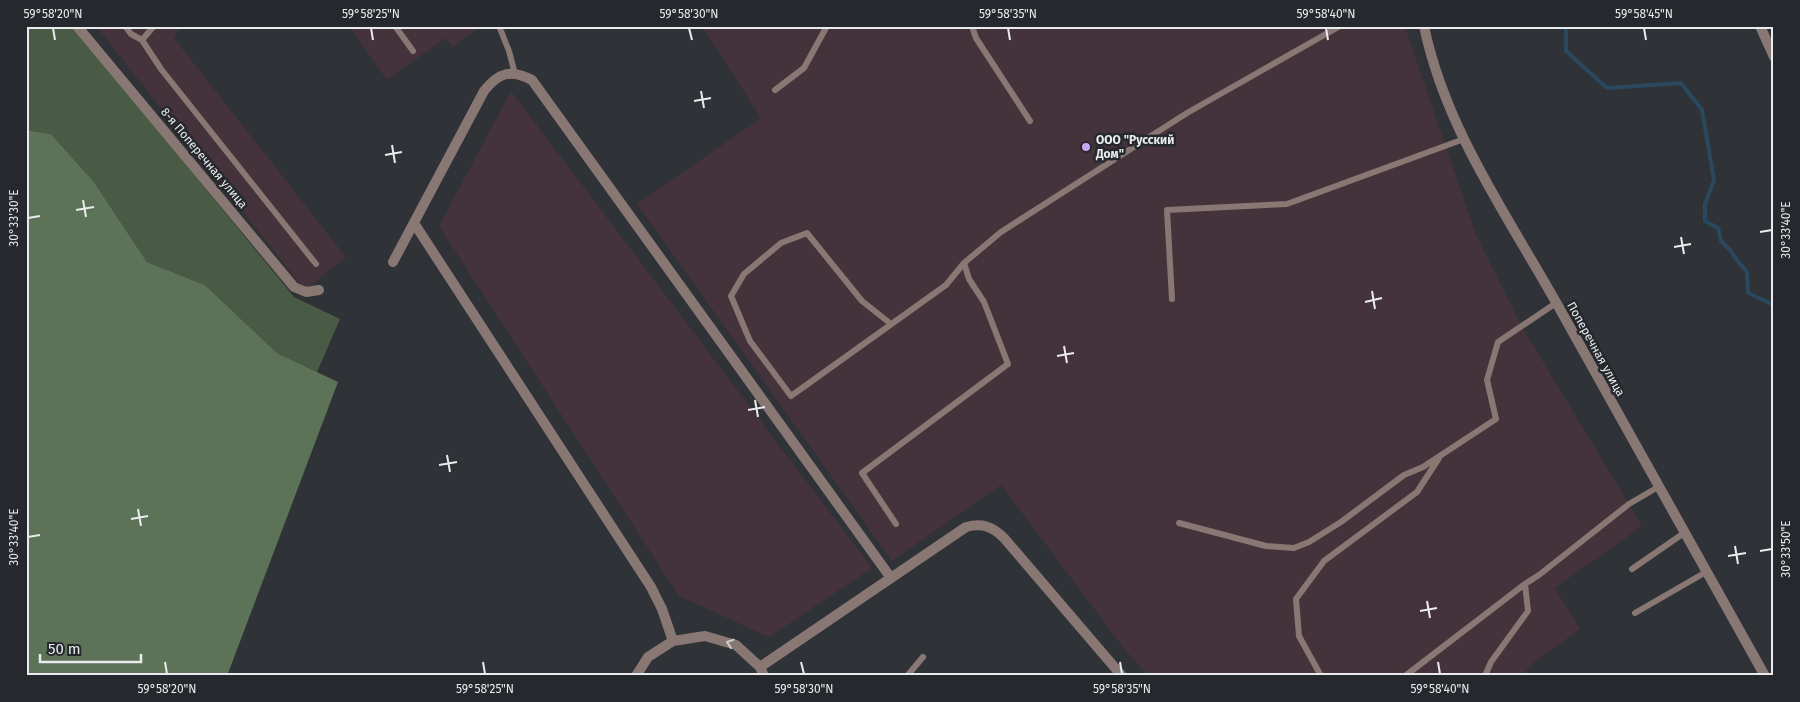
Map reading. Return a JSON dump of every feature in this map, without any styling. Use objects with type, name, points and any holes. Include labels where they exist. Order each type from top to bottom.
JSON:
[{"type":"street","name":"8-я Поперечная улица","points":[[77,26],[294,287],[306,292],[319,290]]},
{"type":"street","name":"Поперечная улица","points":[[1424,26],[1428,45],[1443,90],[1473,160],[1556,302],[1765,676]]},
{"type":"street","points":[[1760,26],[1774,57]]},
{"type":"street","points":[[394,262],[484,91],[493,80],[506,73],[520,74],[532,80],[891,578]]},
{"type":"street","points":[[414,223],[651,587],[662,610],[672,641]]},
{"type":"street","points":[[636,676],[648,657],[672,641],[705,636],[736,645],[762,672],[966,526],[977,524],[987,526],[1004,538],[1122,676]]},
{"type":"lane","points":[[125,26],[131,34],[142,40],[161,69],[316,264]]},
{"type":"lane","points":[[142,40],[154,26]]},
{"type":"lane","points":[[395,26],[413,51]]},
{"type":"lane","points":[[499,26],[509,51],[515,74]]},
{"type":"lane","points":[[775,90],[804,68],[827,26]]},
{"type":"lane","points":[[972,26],[976,38],[1030,121]]},
{"type":"lane","points":[[891,324],[862,301],[808,233],[780,243],[744,274],[731,296],[750,341],[790,396],[946,285],[964,263],[1001,232],[1187,113],[1340,26]]},
{"type":"lane","points":[[1172,299],[1168,210],[1287,204],[1464,139]]},
{"type":"lane","points":[[896,524],[862,473],[1008,364],[984,302],[968,279],[964,263]]},
{"type":"lane","points":[[1179,522],[1266,546],[1294,548],[1309,542],[1341,522],[1404,475],[1423,467],[1496,419],[1487,380],[1498,342],[1556,302]]},
{"type":"lane","points":[[1321,676],[1299,636],[1296,599],[1324,561],[1417,492],[1441,455]]},
{"type":"lane","points":[[1405,676],[1539,575],[1629,504],[1658,487]]},
{"type":"lane","points":[[1632,569],[1684,533]]},
{"type":"lane","points":[[1635,613],[1706,572]]},
{"type":"lane","points":[[1485,676],[1491,662],[1528,612],[1525,584]]},
{"type":"lane","points":[[906,676],[923,656]]},
{"type":"shaded area","points":[[96,26],[182,26],[173,37],[346,257],[305,290]]},
{"type":"shaded area","points":[[349,26],[475,26],[477,29],[453,47],[446,38],[387,80]]},
{"type":"shaded area","points":[[702,26],[1405,26],[1475,233],[1522,327],[1642,526],[1555,588],[1580,629],[1529,666],[1524,676],[1148,676],[1126,651],[1001,485],[892,561],[637,204],[761,118]]},
{"type":"shaded area","points":[[511,91],[872,568],[769,637],[679,596],[439,226]]},
{"type":"green space","points":[[26,26],[73,26],[294,297],[340,319],[317,372],[277,353],[205,285],[147,262],[94,182],[51,134],[26,130]]},
{"type":"green space","points":[[26,130],[51,134],[94,182],[147,262],[205,285],[277,353],[338,382],[227,676],[26,676]]},
{"type":"waterway","points":[[1566,26],[1566,51],[1607,88],[1681,83],[1702,110],[1714,180],[1705,204],[1705,221],[1718,228],[1721,241],[1747,272],[1748,293],[1774,306]]},
{"type":"place","name":"ООО \"Русский Дом\"","points":[[1086,147]]}]
